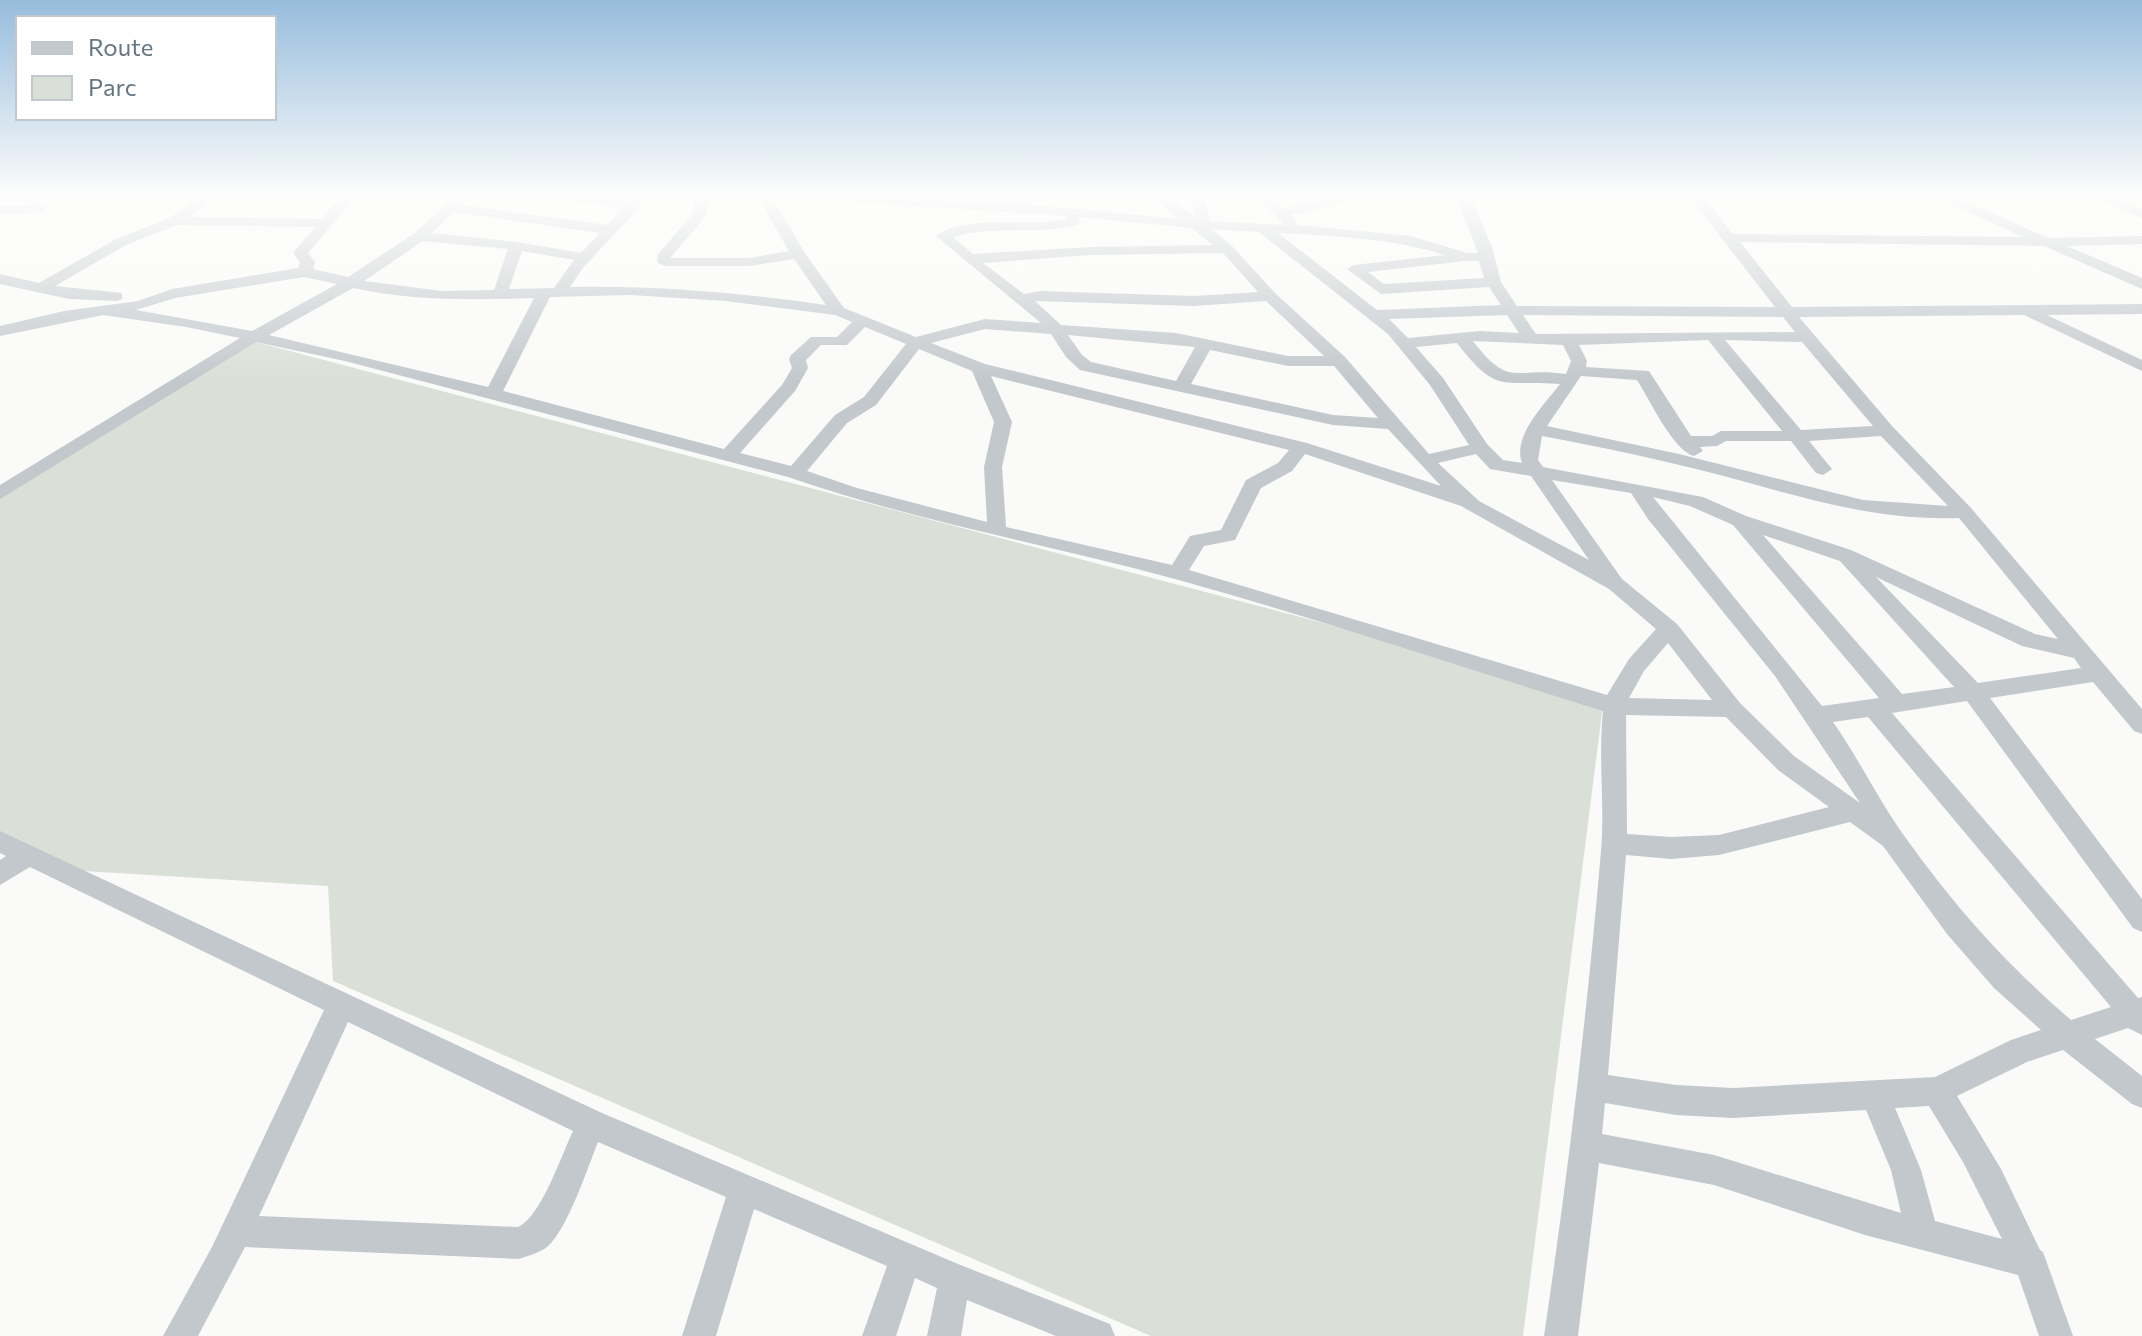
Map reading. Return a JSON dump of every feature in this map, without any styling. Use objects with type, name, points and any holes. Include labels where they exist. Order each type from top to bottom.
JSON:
[{"type":"street","points":[[43,287],[93,258]]},
{"type":"street","points":[[304,272],[308,262],[305,258]]},
{"type":"street","points":[[0,493],[386,258]]},
{"type":"street","points":[[500,294],[513,258]]},
{"type":"street","points":[[493,394],[552,292],[587,258]]},
{"type":"street","points":[[663,258],[664,262],[749,262],[771,258]]},
{"type":"street","points":[[801,258],[838,311]]},
{"type":"street","points":[[970,259],[980,258]]},
{"type":"street","points":[[1236,258],[1270,296],[1339,361],[1425,461],[1472,505]]},
{"type":"street","points":[[1301,258],[1405,343],[1437,382],[1480,448],[1497,465],[1696,501],[1739,520],[1844,555],[2030,641],[2082,652]]},
{"type":"street","points":[[1454,258],[1354,270],[1383,289],[1493,282]]},
{"type":"street","points":[[1485,258],[1493,282],[1530,337]]},
{"type":"street","points":[[1747,258],[1807,337],[1886,430],[1964,512],[2142,725]]},
{"type":"street","points":[[2083,258],[2142,284]]},
{"type":"street","points":[[970,259],[1025,298],[1057,329],[1078,361],[1086,366],[1333,420],[1392,424]]},
{"type":"street","points":[[0,279],[97,297],[172,294],[304,272],[419,295],[631,290],[726,296],[838,311],[979,368],[1301,447],[1389,474],[1472,505],[1616,584],[1669,629],[1732,709],[1786,763],[1892,839]]},
{"type":"street","points":[[0,331],[99,310],[141,305],[172,294]]},
{"type":"street","points":[[1025,298],[1040,296],[1185,320],[1205,343],[1288,361],[1339,361]]},
{"type":"street","points":[[795,473],[841,419],[870,401],[916,342],[985,324],[1057,329],[1185,320],[1270,296]]},
{"type":"street","points":[[1374,315],[1514,310],[1789,312],[2142,309]]},
{"type":"street","points":[[99,310],[164,318],[346,356],[493,394],[795,473],[850,492],[997,531],[1177,573],[1615,706],[1732,709]]},
{"type":"street","points":[[2025,310],[2142,366]]},
{"type":"street","points":[[727,456],[789,387],[800,368],[797,359],[802,352],[817,340],[841,342],[862,321]]},
{"type":"street","points":[[1405,343],[1461,337],[1569,340],[1712,335],[1807,337]]},
{"type":"street","points":[[1712,335],[1823,469]]},
{"type":"street","points":[[1461,337],[1488,370],[1499,376],[1640,373],[1699,464]]},
{"type":"street","points":[[1569,340],[1579,361],[1574,376],[1536,429],[1529,443],[1529,460],[1616,584]]},
{"type":"street","points":[[1181,387],[1205,343]]},
{"type":"street","points":[[979,368],[1003,422],[993,467],[997,531]]},
{"type":"street","points":[[1536,429],[1640,448],[1873,510],[1928,515],[1964,512]]},
{"type":"street","points":[[1686,442],[1717,441],[1721,436],[1798,436],[1886,430]]},
{"type":"street","points":[[1177,573],[1197,541],[1228,535],[1253,484],[1285,467],[1301,447]]},
{"type":"street","points":[[1425,461],[1480,448]]},
{"type":"street","points":[[1637,488],[1655,515],[1816,716],[1866,788],[1892,839],[1975,947],[2004,979],[2067,1035],[2142,1094]]},
{"type":"street","points":[[1590,1086],[1676,1100],[1733,1103],[1937,1091],[2021,1050],[2139,1015],[1886,706],[1739,520]]},
{"type":"street","points":[[1844,555],[1972,691],[2142,920]]},
{"type":"street","points":[[1561,1336],[1587,1146],[1590,1086],[1615,844],[1615,706],[1644,654],[1669,629]]},
{"type":"street","points":[[1816,716],[2099,673]]},
{"type":"street","points":[[1615,844],[1671,848],[1719,845],[1851,812]]},
{"type":"street","points":[[0,841],[591,1124],[1087,1334]]},
{"type":"street","points":[[0,874],[29,854]]},
{"type":"street","points":[[180,1336],[235,1231],[342,1003]]},
{"type":"street","points":[[1937,1091],[1993,1183],[2032,1263],[2056,1336]]},
{"type":"street","points":[[1874,1093],[1906,1170],[1922,1234]]},
{"type":"street","points":[[235,1231],[519,1243],[537,1235],[554,1208],[591,1124]]},
{"type":"street","points":[[1587,1146],[1714,1170],[1865,1219],[2032,1263]]},
{"type":"street","points":[[699,1336],[744,1189]]},
{"type":"street","points":[[879,1336],[906,1257]]},
{"type":"street","points":[[944,1336],[955,1279]]},
{"type":"green space","points":[[252,341],[1604,697],[1523,1336],[1151,1336],[333,981],[328,886],[84,871],[0,833],[0,496]]}]
